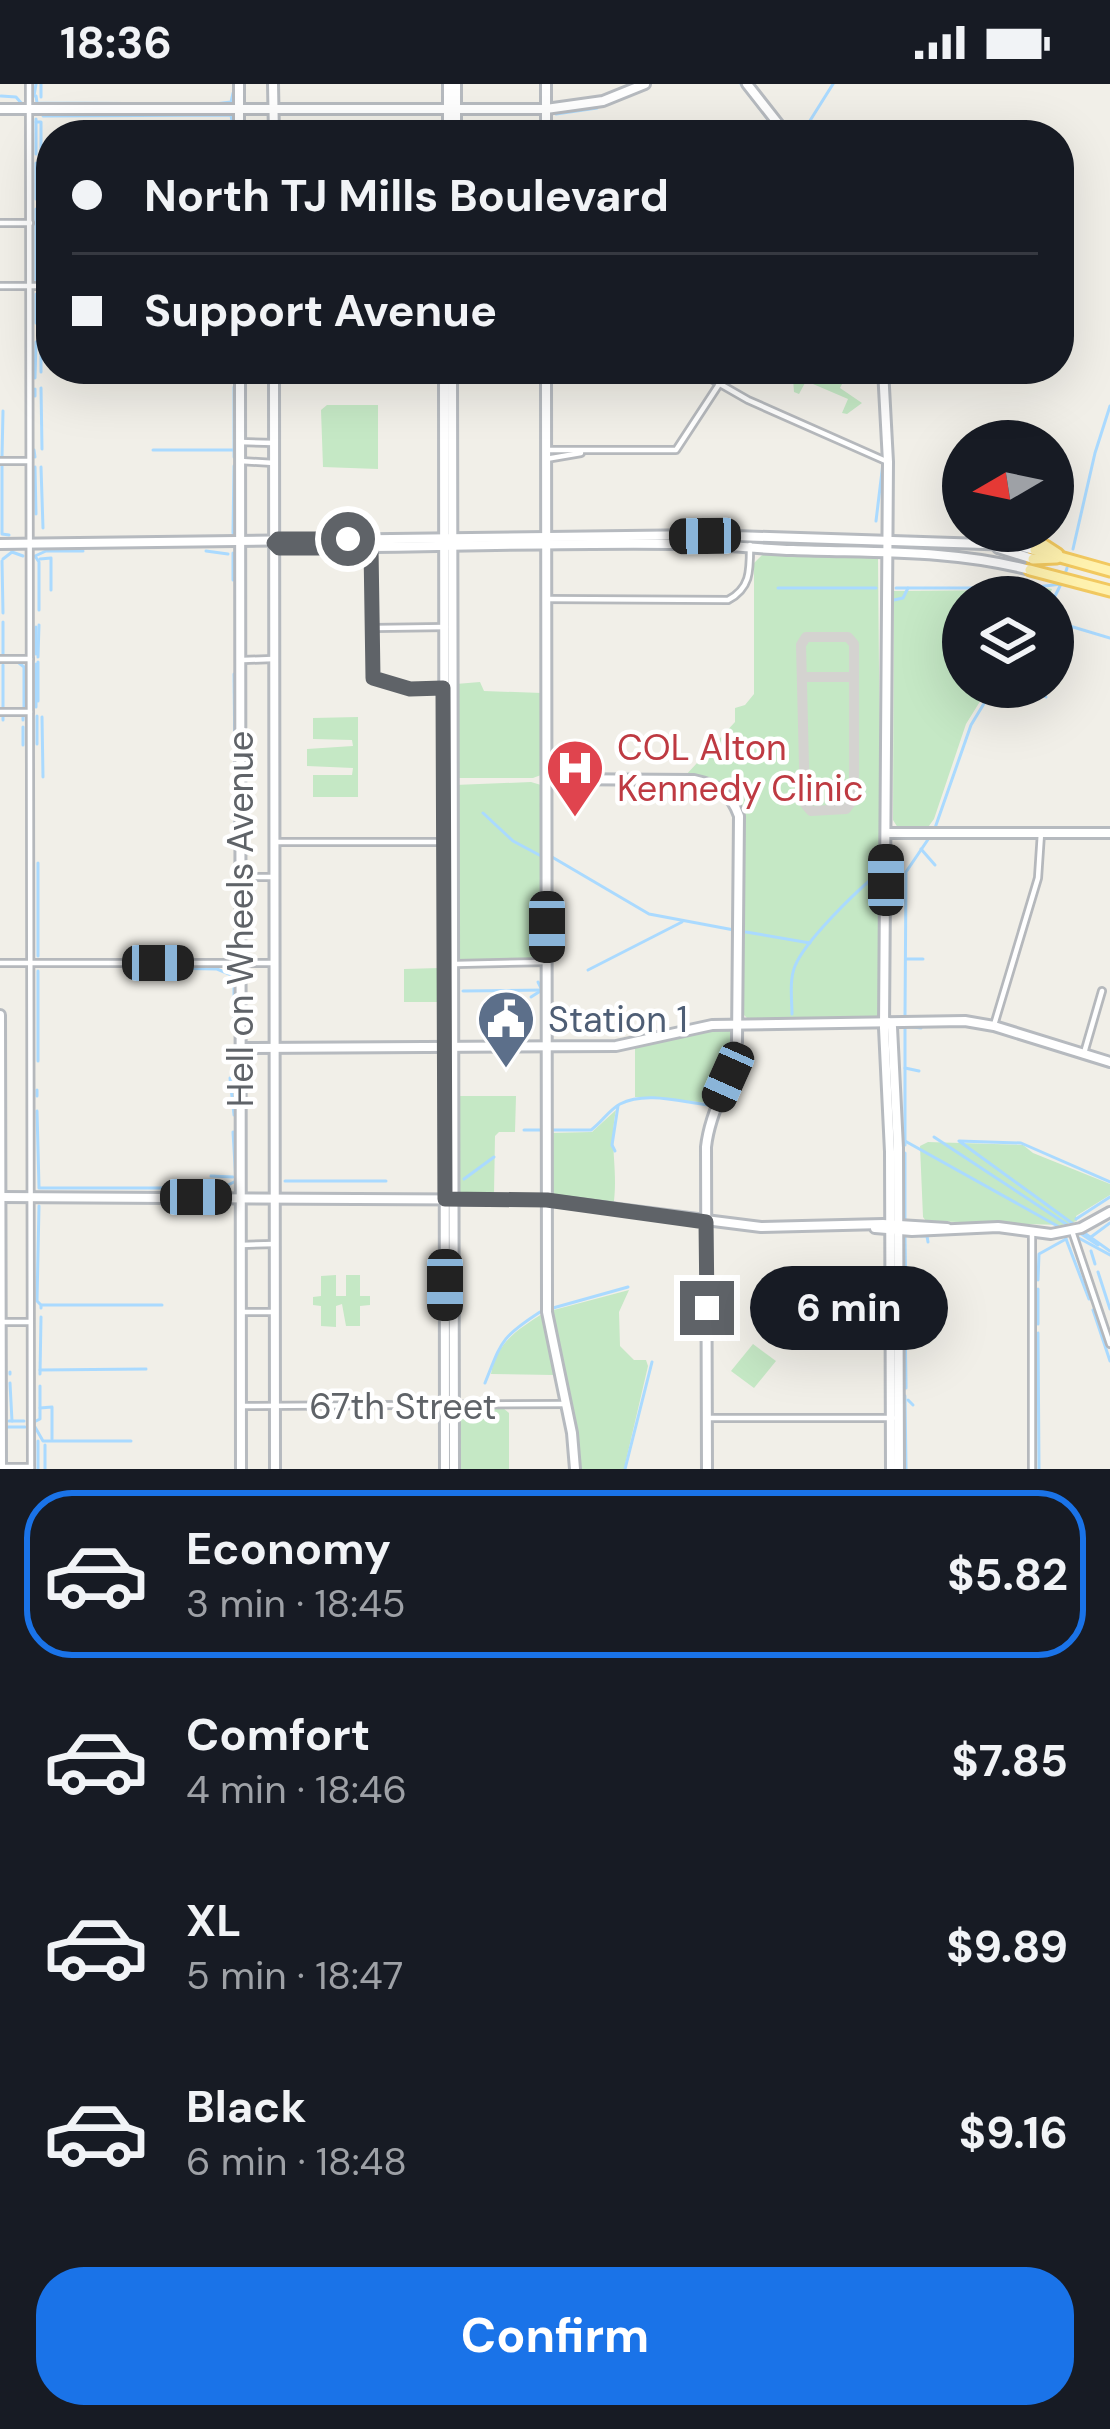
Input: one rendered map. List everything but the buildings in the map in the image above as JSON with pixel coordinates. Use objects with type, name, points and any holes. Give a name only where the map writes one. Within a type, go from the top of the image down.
[{"type":"main road","points":[[1035,552],[1110,571]]},
{"type":"main road","points":[[1035,552],[1081,584],[1110,595]]},
{"type":"street","points":[[0,1016],[1,1468],[31,1468],[29,84]]},
{"type":"street","points":[[239,84],[240,120]]},
{"type":"street","points":[[274,84],[274,120]]},
{"type":"street","points":[[452,84],[452,120]]},
{"type":"street","points":[[546,84],[546,120]]},
{"type":"street","points":[[0,109],[546,109],[603,101],[645,84]]},
{"type":"street","points":[[748,84],[776,120]]},
{"type":"street","points":[[0,223],[30,223]]},
{"type":"street","points":[[0,286],[36,287]]},
{"type":"street","name":"Hell on Wheels Avenue","points":[[240,384],[241,1469]]},
{"type":"street","points":[[274,384],[275,1469]]},
{"type":"street","points":[[448,384],[449,1469]]},
{"type":"street","points":[[546,384],[547,1312],[575,1469]]},
{"type":"street","points":[[716,384],[889,462]]},
{"type":"street","points":[[885,384],[889,462],[884,1066],[895,1227],[895,1469]]},
{"type":"street","points":[[546,450],[676,450],[719,386]]},
{"type":"street","points":[[240,442],[274,443]]},
{"type":"street","points":[[546,450],[584,452]]},
{"type":"street","points":[[0,461],[29,461]]},
{"type":"street","points":[[240,461],[274,463]]},
{"type":"street","points":[[371,543],[373,678],[410,689],[448,688]]},
{"type":"street","points":[[0,544],[942,545]]},
{"type":"street","points":[[546,599],[733,598],[748,579],[750,544]]},
{"type":"street","points":[[886,546],[976,558],[1035,552]]},
{"type":"street","points":[[886,576],[894,558],[907,552]]},
{"type":"street","points":[[372,628],[448,627]]},
{"type":"street","points":[[0,659],[30,659]]},
{"type":"street","points":[[240,660],[274,659]]},
{"type":"street","points":[[0,712],[30,712]]},
{"type":"street","points":[[547,779],[694,780],[720,788],[733,802],[740,827],[738,1024],[733,1066],[709,1120],[707,1469]]},
{"type":"street","points":[[886,833],[1110,833]]},
{"type":"street","points":[[994,1026],[1038,878],[1041,833]]},
{"type":"street","points":[[274,842],[448,842]]},
{"type":"street","points":[[240,877],[274,877]]},
{"type":"street","points":[[449,964],[547,962]]},
{"type":"street","points":[[0,963],[274,963]]},
{"type":"street","points":[[1084,1053],[1102,991]]},
{"type":"street","points":[[240,1048],[616,1046],[691,1028],[738,1024],[965,1021],[1110,1062]]},
{"type":"street","points":[[1,1198],[547,1200],[760,1227],[998,1227],[1032,1233],[1072,1231],[1110,1212]]},
{"type":"street","points":[[1072,1231],[1109,1341]]},
{"type":"street","points":[[1032,1233],[1032,1469]]},
{"type":"street","points":[[241,1245],[274,1244]]},
{"type":"street","points":[[241,1312],[275,1312]]},
{"type":"street","points":[[1,1322],[30,1322]]},
{"type":"street","name":"67th Street","points":[[241,1406],[566,1404]]},
{"type":"street","points":[[707,1418],[895,1418]]},
{"type":"green space","points":[[813,384],[842,384],[840,388],[862,403],[842,413],[848,399]]},
{"type":"green space","points":[[327,405],[378,405],[378,469],[323,467],[321,410]]},
{"type":"green space","points":[[763,554],[874,555],[878,559],[882,1003],[881,1016],[876,1018],[749,1020],[741,1012],[743,821],[723,787],[685,776],[735,722],[735,708],[754,694],[754,563]]},
{"type":"green space","points":[[894,591],[942,591],[942,708],[976,708],[926,830],[898,828],[893,820]]},
{"type":"green space","points":[[480,682],[484,691],[542,693],[541,775],[456,778],[456,684]]},
{"type":"green space","points":[[358,717],[358,797],[313,797],[313,775],[352,775],[353,768],[307,766],[307,749],[353,746],[352,740],[313,739],[313,718]]},
{"type":"green space","points":[[455,785],[541,785],[543,793],[542,956],[535,961],[457,961]]},
{"type":"green space","points":[[439,968],[440,1002],[404,1002],[404,969]]},
{"type":"green space","points":[[728,1028],[734,1037],[728,1070],[712,1103],[635,1097],[635,1048],[682,1034]]},
{"type":"green space","points":[[458,1096],[516,1096],[515,1132],[495,1136],[494,1194],[460,1194],[457,1188]]},
{"type":"green space","points":[[616,1110],[614,1201],[551,1193],[550,1133],[592,1132]]},
{"type":"green space","points":[[928,1142],[1023,1145],[1110,1184],[1110,1195],[1076,1216],[1077,1221],[1062,1225],[926,1221],[920,1146]]},
{"type":"green space","points":[[336,1275],[336,1296],[346,1296],[346,1275],[360,1275],[360,1296],[370,1296],[370,1305],[360,1306],[360,1326],[346,1326],[342,1304],[336,1306],[336,1327],[321,1326],[321,1306],[313,1305],[313,1297],[321,1296],[321,1276]]},
{"type":"green space","points":[[629,1290],[619,1312],[620,1346],[634,1360],[646,1360],[648,1366],[624,1469],[579,1469],[573,1405],[550,1311]]},
{"type":"green space","points":[[542,1314],[554,1375],[491,1374],[503,1346]]},
{"type":"green space","points":[[753,1344],[776,1361],[754,1388],[731,1371]]},
{"type":"green space","points":[[503,1408],[509,1413],[509,1469],[456,1469],[458,1410]]},
{"type":"waterway","points":[[34,96],[36,84]]},
{"type":"waterway","points":[[41,84],[41,97]]},
{"type":"waterway","points":[[741,84],[769,120]]},
{"type":"waterway","points":[[810,120],[833,84]]},
{"type":"waterway","points":[[36,96],[37,103],[215,104],[231,102],[233,93]]},
{"type":"waterway","points":[[1,96],[16,97],[22,104]]},
{"type":"waterway","points":[[556,114],[597,108]]},
{"type":"waterway","points":[[502,114],[528,114]]},
{"type":"waterway","points":[[43,116],[231,115],[232,120]]},
{"type":"waterway","points":[[36,119],[36,154]]},
{"type":"waterway","points":[[36,163],[36,199]]},
{"type":"waterway","points":[[36,209],[36,280]]},
{"type":"waterway","points":[[36,294],[36,323]]},
{"type":"waterway","points":[[35,378],[36,342]]},
{"type":"waterway","points":[[234,387],[234,457]]},
{"type":"waterway","points":[[41,388],[42,449]]},
{"type":"waterway","points":[[35,389],[35,396]]},
{"type":"waterway","points":[[1074,545],[1110,406]]},
{"type":"waterway","points":[[2,457],[3,411]]},
{"type":"waterway","points":[[883,434],[883,453]]},
{"type":"waterway","points":[[34,450],[35,457]]},
{"type":"waterway","points":[[153,450],[234,450]]},
{"type":"waterway","points":[[876,521],[883,463]]},
{"type":"waterway","points":[[2,466],[2,534],[9,535]]},
{"type":"waterway","points":[[233,533],[234,466]]},
{"type":"waterway","points":[[35,467],[36,514]]},
{"type":"waterway","points":[[41,467],[43,528]]},
{"type":"waterway","points":[[39,610],[35,556],[46,551],[83,551]]},
{"type":"waterway","points":[[206,551],[228,554]]},
{"type":"waterway","points":[[3,559],[12,552],[23,556]]},
{"type":"waterway","points":[[233,553],[233,580]]},
{"type":"waterway","points":[[40,559],[51,558],[51,590]]},
{"type":"waterway","points":[[2,561],[3,613]]},
{"type":"waterway","points":[[1065,574],[1067,568]]},
{"type":"waterway","points":[[778,588],[876,588]]},
{"type":"waterway","points":[[896,588],[942,588]]},
{"type":"waterway","points":[[894,600],[903,598],[908,588]]},
{"type":"waterway","points":[[3,622],[3,655]]},
{"type":"waterway","points":[[38,657],[39,625]]},
{"type":"waterway","points":[[36,627],[36,654]]},
{"type":"waterway","points":[[1074,627],[1110,638]]},
{"type":"waterway","points":[[38,662],[38,701]]},
{"type":"waterway","points":[[19,663],[24,667],[24,709]]},
{"type":"waterway","points":[[36,664],[36,707]]},
{"type":"waterway","points":[[3,665],[3,707]]},
{"type":"waterway","points":[[234,674],[235,762]]},
{"type":"waterway","points":[[935,828],[981,708]]},
{"type":"waterway","points":[[37,716],[37,744]]},
{"type":"waterway","points":[[42,717],[43,777]]},
{"type":"waterway","points":[[23,727],[23,745]]},
{"type":"waterway","points":[[235,770],[235,809]]},
{"type":"waterway","points":[[483,813],[513,841],[543,857]]},
{"type":"waterway","points":[[235,822],[236,848]]},
{"type":"waterway","points":[[905,1015],[906,872],[929,838]]},
{"type":"waterway","points":[[921,849],[935,865]]},
{"type":"waterway","points":[[552,857],[649,914],[734,930]]},
{"type":"waterway","points":[[38,863],[38,956]]},
{"type":"waterway","points":[[792,1014],[792,978],[809,943],[879,873]]},
{"type":"waterway","points":[[588,970],[682,922]]},
{"type":"waterway","points":[[746,932],[810,943]]},
{"type":"waterway","points":[[907,959],[923,959]]},
{"type":"waterway","points":[[161,968],[217,969],[234,976]]},
{"type":"waterway","points":[[38,971],[38,1061]]},
{"type":"waterway","points":[[234,978],[234,1018]]},
{"type":"waterway","points":[[531,997],[542,990],[538,982]]},
{"type":"waterway","points":[[463,991],[544,990]]},
{"type":"waterway","points":[[905,1026],[905,1145]]},
{"type":"waterway","points":[[905,1026],[921,1028]]},
{"type":"waterway","points":[[905,1068],[919,1071]]},
{"type":"waterway","points":[[230,1078],[234,1115]]},
{"type":"waterway","points":[[37,1090],[37,1096]]},
{"type":"waterway","points":[[552,1130],[591,1130],[616,1107],[641,1098],[708,1105]]},
{"type":"waterway","points":[[615,1151],[618,1106]]},
{"type":"waterway","points":[[37,1111],[39,1187]]},
{"type":"waterway","points":[[524,1130],[543,1130]]},
{"type":"waterway","points":[[233,1132],[236,1182]]},
{"type":"waterway","points":[[934,1137],[1098,1245]]},
{"type":"waterway","points":[[905,1141],[1061,1228]]},
{"type":"waterway","points":[[1076,1226],[959,1141],[1021,1143],[1110,1182]]},
{"type":"waterway","points":[[905,1153],[905,1219]]},
{"type":"waterway","points":[[464,1179],[494,1157]]},
{"type":"waterway","points":[[211,1176],[233,1177]]},
{"type":"waterway","points":[[285,1181],[386,1181]]},
{"type":"waterway","points":[[39,1188],[222,1188],[234,1182]]},
{"type":"waterway","points":[[1076,1219],[1110,1197]]},
{"type":"waterway","points":[[39,1206],[40,1304]]},
{"type":"waterway","points":[[1091,1237],[1110,1223]]},
{"type":"waterway","points":[[1083,1232],[1110,1251]]},
{"type":"waterway","points":[[905,1235],[906,1303]]},
{"type":"waterway","points":[[921,1236],[927,1236],[928,1242]]},
{"type":"waterway","points":[[1075,1236],[1110,1255]]},
{"type":"waterway","points":[[1066,1239],[1089,1299]]},
{"type":"waterway","points":[[1038,1280],[1039,1254],[1066,1239]]},
{"type":"waterway","points":[[1091,1251],[1095,1264]]},
{"type":"waterway","points":[[1098,1272],[1110,1309]]},
{"type":"waterway","points":[[553,1308],[628,1287]]},
{"type":"waterway","points":[[1038,1289],[1038,1324]]},
{"type":"waterway","points":[[41,1308],[162,1305]]},
{"type":"waterway","points":[[1093,1310],[1110,1361]]},
{"type":"waterway","points":[[905,1311],[906,1388]]},
{"type":"waterway","points":[[485,1383],[504,1342],[540,1312]]},
{"type":"waterway","points":[[40,1374],[41,1317]]},
{"type":"waterway","points":[[1038,1333],[1039,1469]]},
{"type":"waterway","points":[[625,1469],[652,1362]]},
{"type":"waterway","points":[[40,1370],[146,1369]]},
{"type":"waterway","points":[[10,1383],[12,1421]]},
{"type":"waterway","points":[[36,1421],[40,1419],[40,1386]]},
{"type":"waterway","points":[[905,1396],[906,1469]]},
{"type":"waterway","points":[[908,1400],[913,1405]]},
{"type":"waterway","points":[[40,1408],[52,1407],[52,1439]]},
{"type":"waterway","points":[[9,1421],[24,1421]]},
{"type":"waterway","points":[[8,1427],[25,1427]]},
{"type":"waterway","points":[[35,1427],[43,1441],[131,1441]]},
{"type":"waterway","points":[[38,1441],[38,1469]]},
{"type":"waterway","points":[[45,1445],[45,1469]]},
{"type":"taxiway","points":[[806,637],[848,637],[854,644],[854,798],[846,809],[811,811],[805,804],[801,645],[806,637]]},
{"type":"taxiway","points":[[802,677],[854,677]]},
{"type":"place","name":"COL Alton Kennedy Clinic","points":[[575,819]]},
{"type":"place","name":"Station 1","points":[[506,1070]]},
{"type":"route","points":[[348,539],[278,539],[274,543],[279,548],[371,548],[373,678],[410,689],[443,688],[445,1199],[547,1200],[706,1222],[707,1308]]}]
